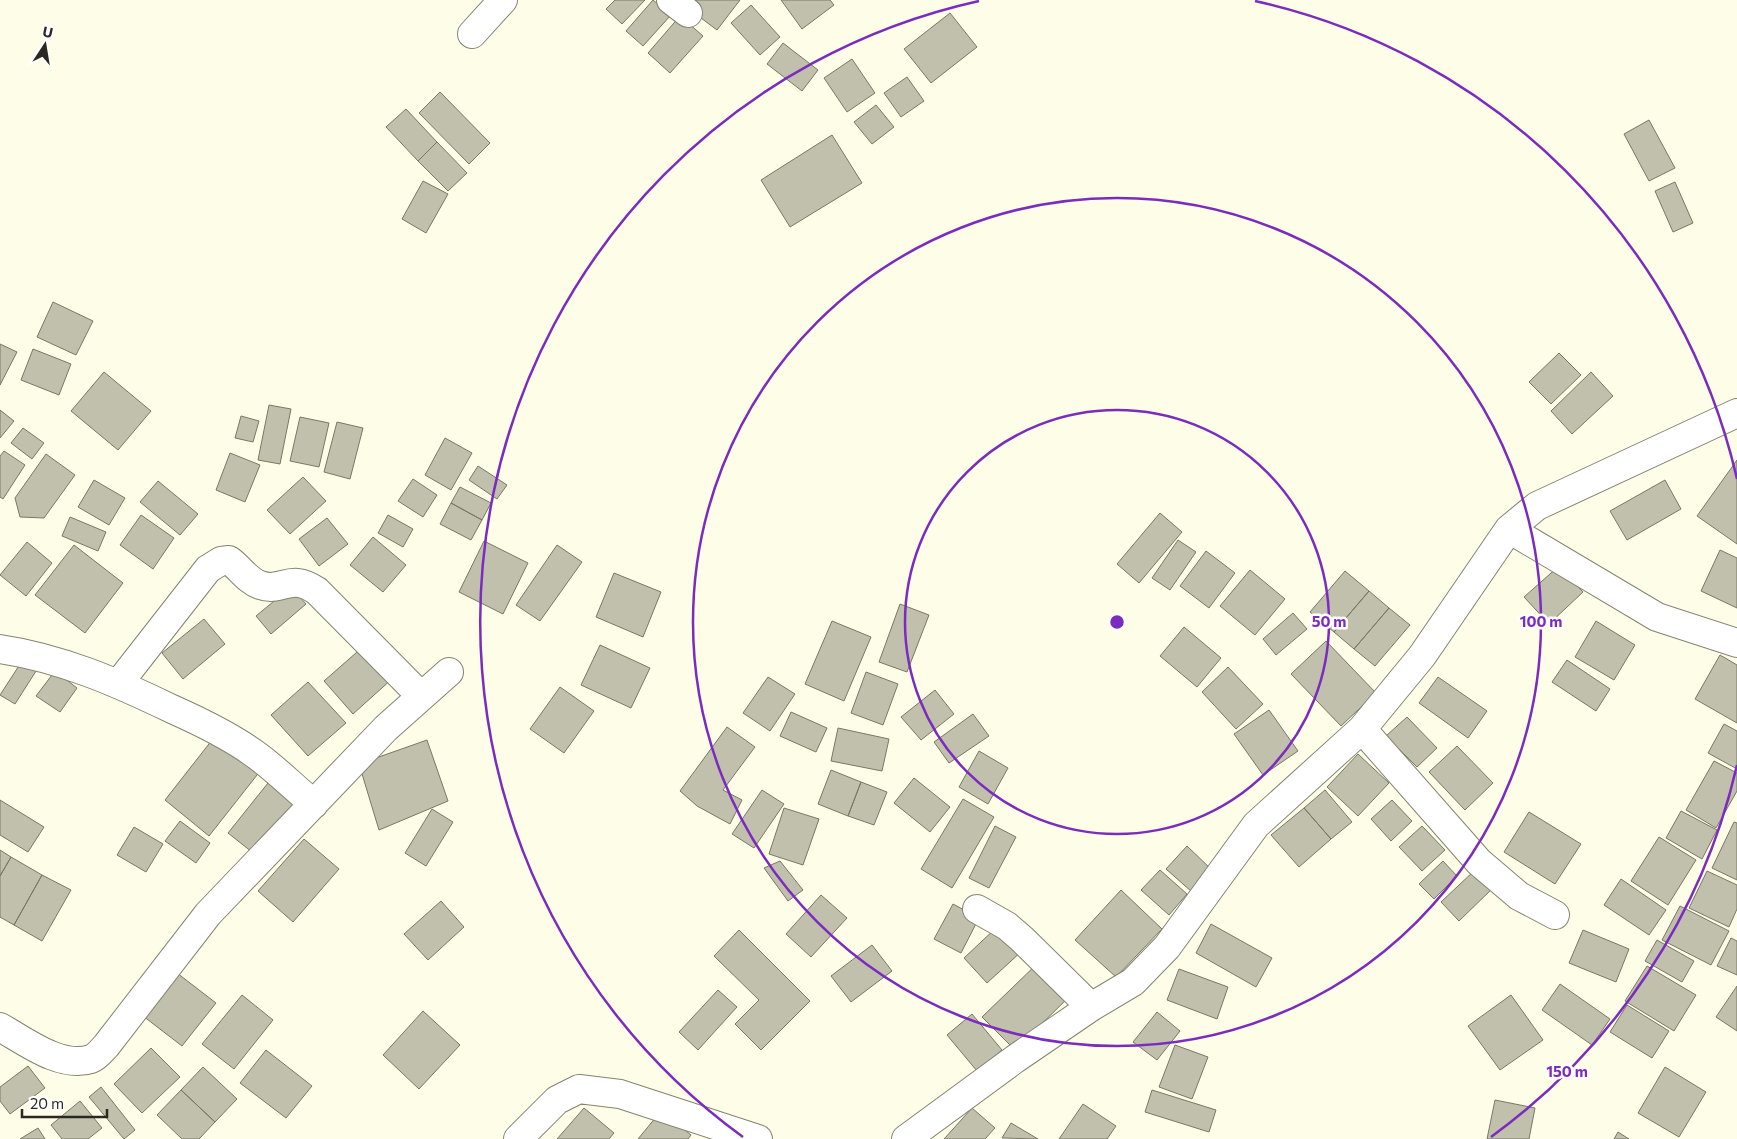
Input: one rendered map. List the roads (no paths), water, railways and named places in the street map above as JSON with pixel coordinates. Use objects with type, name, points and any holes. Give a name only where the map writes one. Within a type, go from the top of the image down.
[{"type":"street","points":[[472,34],[503,0]]},
{"type":"street","points":[[911,1138],[1015,1059],[1091,1007],[1133,982],[1167,947],[1256,825],[1362,729],[1422,656],[1508,529],[1537,506],[1737,413]]},
{"type":"street","points":[[1508,529],[1657,617],[1737,643]]},
{"type":"street","points":[[119,683],[208,569],[229,560],[252,582],[262,586],[273,587],[292,582],[305,583],[316,591],[420,696]]},
{"type":"street","points":[[0,649],[32,654],[119,683],[193,718],[252,752],[314,804]]},
{"type":"street","points":[[0,1026],[43,1050],[70,1062],[93,1058],[106,1046],[208,914],[420,696],[449,672]]},
{"type":"street","points":[[1362,729],[1479,862],[1519,896],[1555,915]]},
{"type":"street","points":[[977,909],[1007,926],[1091,1007]]},
{"type":"street","points":[[518,1139],[557,1100],[578,1088],[620,1094],[758,1139]]}]
